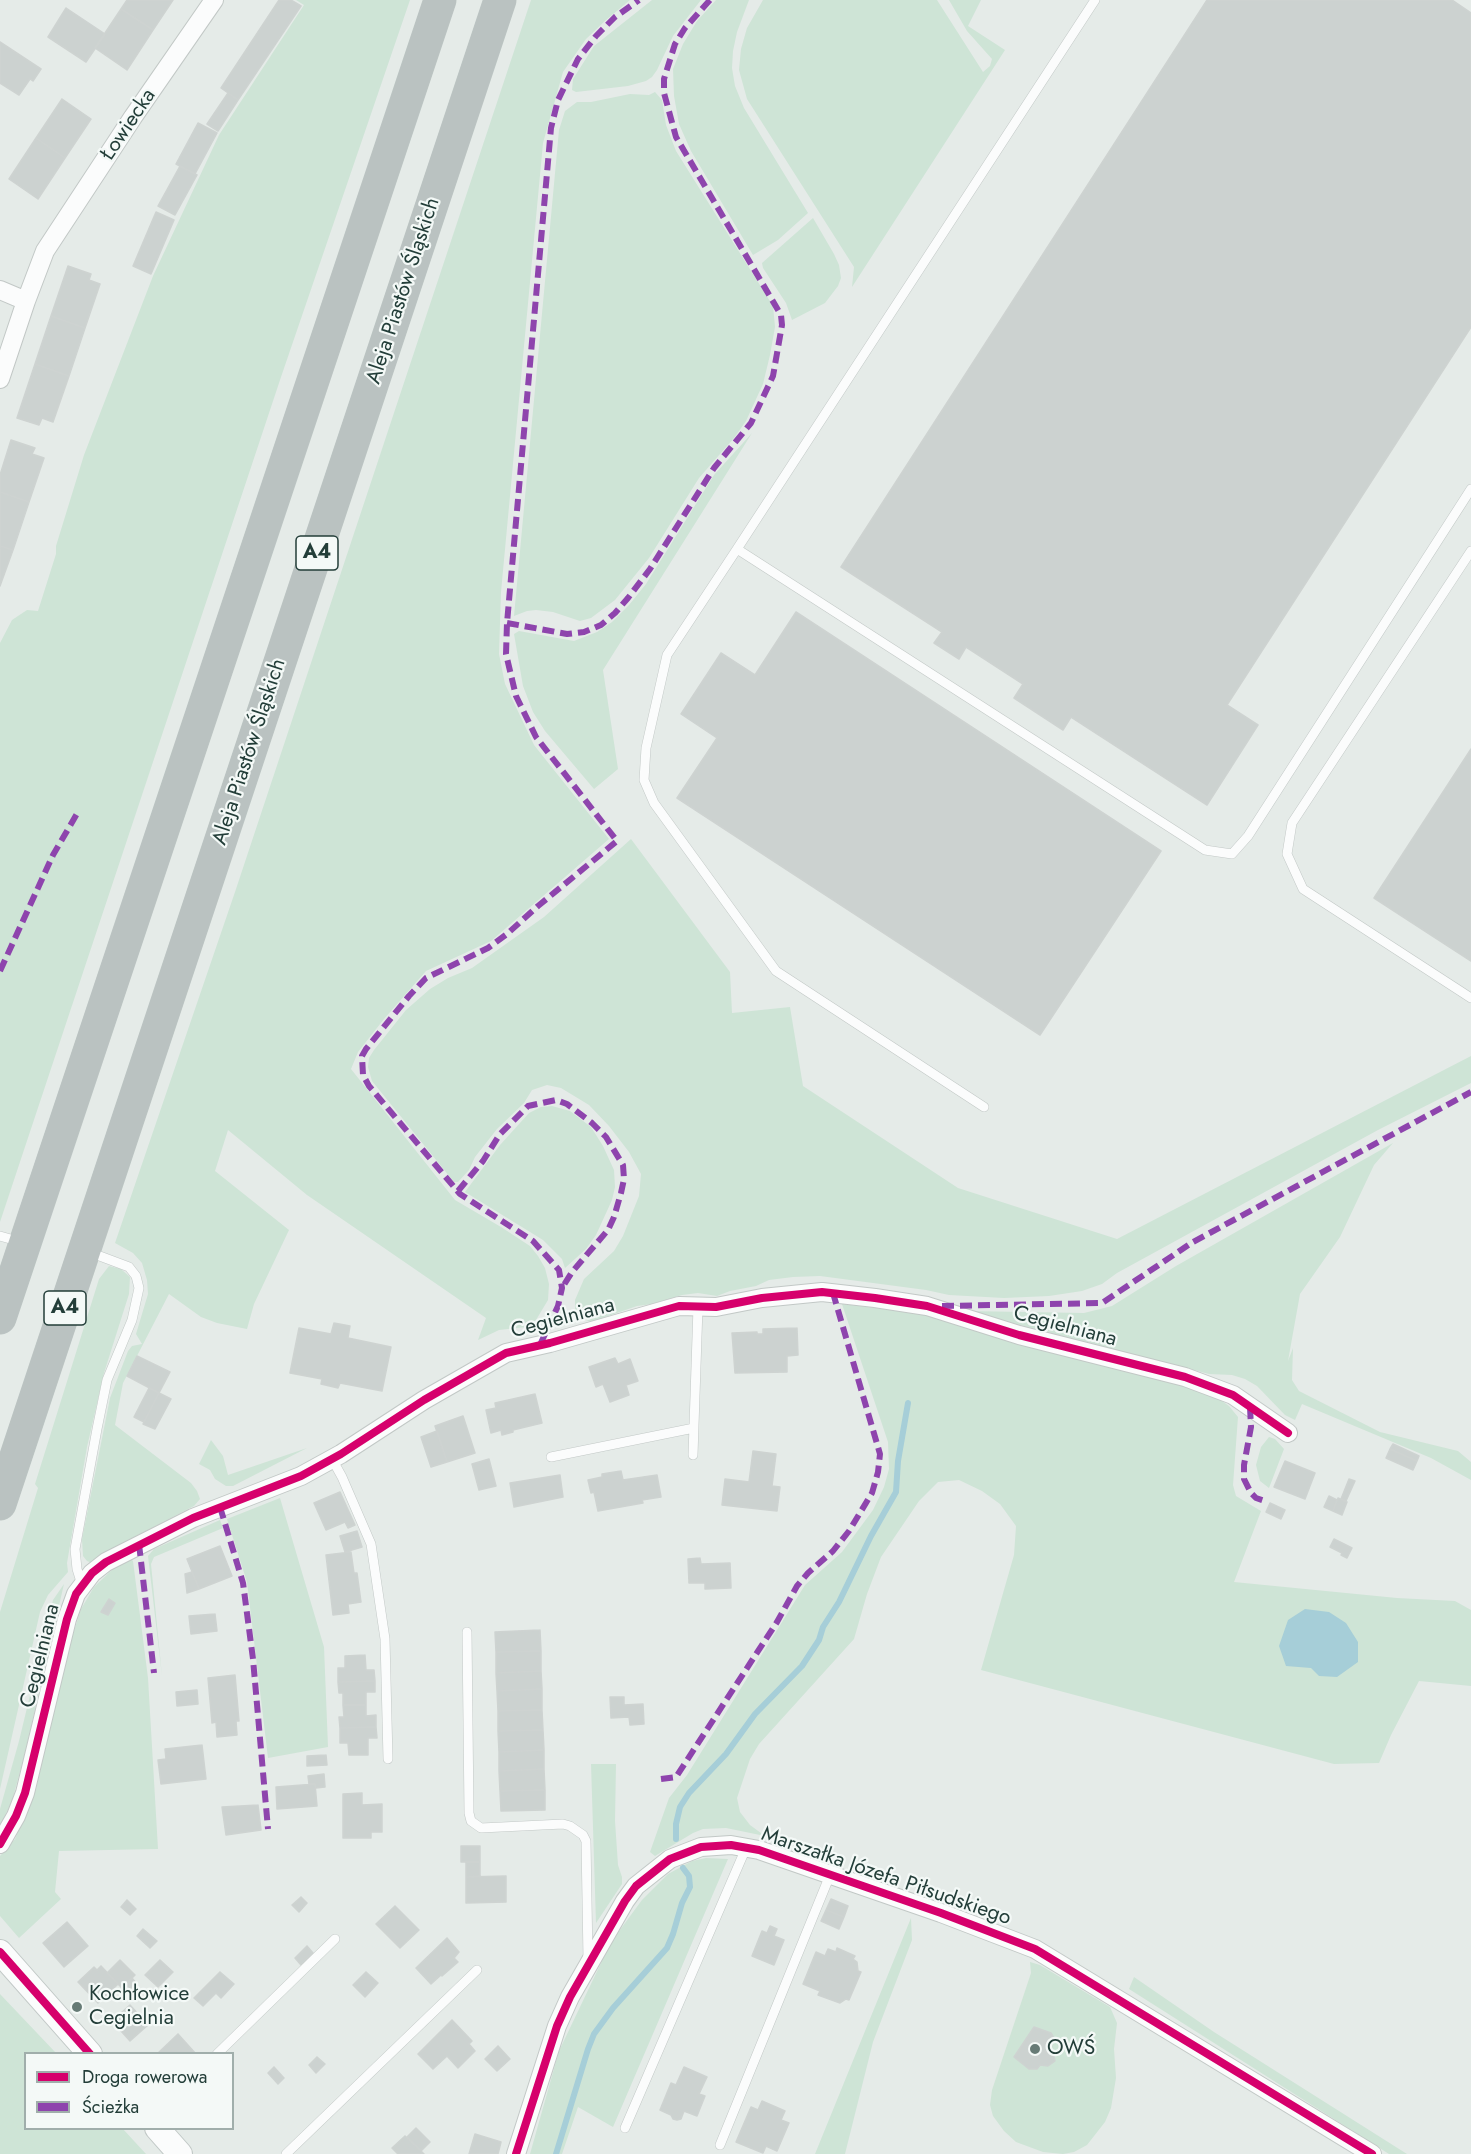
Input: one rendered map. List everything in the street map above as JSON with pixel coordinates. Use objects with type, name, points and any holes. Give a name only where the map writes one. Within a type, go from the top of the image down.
[{"type":"highway","points":[[0,1318],[13,1240],[440,0]]},
{"type":"highway","name":"Aleja Piastów Śląskich","points":[[0,1504],[500,0]]},
{"type":"street","name":"Łowiecka","points":[[26,301],[45,251],[133,117],[214,0]]},
{"type":"street","points":[[0,290],[26,301],[0,379]]},
{"type":"street","name":"Cegielniana","points":[[0,1844],[16,1816],[25,1793],[67,1619],[76,1594],[82,1585],[106,1562],[139,1544],[193,1518],[301,1476],[332,1459],[424,1400],[506,1353],[550,1343],[679,1306],[716,1307],[762,1298],[822,1292],[927,1306],[1019,1335],[1185,1377],[1233,1395],[1288,1433]]},
{"type":"street","name":"Marszałka Józefa Piłsudskiego","points":[[516,2154],[557,2026],[588,1964],[625,1901],[636,1886],[670,1859],[700,1847],[731,1845],[830,1875],[941,1913],[1035,1949],[1372,2154]]},
{"type":"street","points":[[0,1952],[88,2052]]},
{"type":"street","points":[[159,2130],[180,2154]]},
{"type":"lane","points":[[984,1107],[776,971],[654,803],[644,780],[646,747],[667,655],[1095,0]]},
{"type":"lane","points":[[737,549],[1206,850],[1232,854],[1248,836],[1471,489]]},
{"type":"lane","points":[[1471,551],[1292,823],[1287,854],[1303,889],[1471,998]]},
{"type":"lane","points":[[82,1585],[77,1569],[75,1549],[97,1429],[107,1380],[132,1320],[139,1288],[136,1276],[129,1267],[84,1250]]},
{"type":"lane","points":[[693,1455],[698,1307]]},
{"type":"lane","points":[[551,1457],[694,1428]]},
{"type":"lane","points":[[332,1459],[371,1544],[385,1639],[388,1759]]},
{"type":"lane","points":[[467,1632],[469,1813],[471,1821],[481,1828],[562,1824],[570,1826],[583,1835],[586,1841],[588,1964]]},
{"type":"lane","points":[[625,2128],[746,1848]]},
{"type":"lane","points":[[720,2145],[830,1875]]},
{"type":"lane","points":[[219,2052],[335,1939]]},
{"type":"lane","points":[[286,2154],[477,1971]]},
{"type":"green space","points":[[296,0],[410,0],[281,377],[0,1222],[0,643],[12,620],[27,610],[38,611],[84,455],[153,276],[219,135],[304,5]]},
{"type":"green space","points":[[531,0],[630,0],[586,39],[563,72],[543,143],[501,592],[499,654],[505,684],[534,745],[609,839],[491,941],[426,971],[358,1052],[351,1069],[455,1200],[530,1246],[545,1268],[549,1284],[548,1300],[536,1320],[526,1327],[499,1330],[478,1340],[486,1318],[307,1195],[228,1130],[215,1171],[289,1230],[254,1304],[247,1329],[201,1317],[169,1294],[123,1383],[115,1425],[191,1483],[200,1499],[194,1506],[113,1548],[92,1563],[83,1556],[82,1539],[110,1398],[128,1351],[132,1346],[142,1344],[136,1334],[148,1294],[142,1263],[133,1253],[115,1243],[235,892]]},
{"type":"green space","points":[[652,0],[701,0],[673,36],[652,77],[628,86],[576,92],[572,90],[573,79],[594,46]]},
{"type":"green space","points":[[716,0],[749,0],[737,32],[733,51],[732,68],[735,86],[744,108],[808,213],[778,240],[753,255],[691,151],[679,124],[674,96],[673,69],[683,44],[697,21]]},
{"type":"green space","points":[[763,0],[937,0],[983,72],[990,66],[992,59],[967,31],[949,0],[981,0],[968,26],[1005,50],[852,287],[854,267],[747,99],[739,70],[741,49],[747,28]]},
{"type":"green space","points":[[655,92],[662,100],[666,125],[676,151],[773,306],[775,327],[763,384],[746,421],[699,478],[649,558],[615,600],[591,618],[580,621],[553,612],[536,610],[514,616],[559,130],[565,111],[577,102],[591,102],[630,94],[649,95]]},
{"type":"green space","points":[[813,218],[834,254],[841,278],[825,303],[792,320],[786,303],[762,263]]},
{"type":"green space","points":[[752,433],[603,670],[618,769],[594,789],[545,731],[533,712],[523,686],[514,634],[519,631],[574,641],[597,632],[612,622],[646,584],[714,475]]},
{"type":"green space","points":[[631,839],[730,972],[732,1013],[790,1007],[803,1086],[958,1188],[1117,1239],[1471,1056],[1471,1083],[1378,1130],[1117,1273],[1102,1284],[1082,1291],[1049,1296],[1004,1298],[949,1295],[820,1276],[793,1277],[769,1280],[756,1286],[717,1296],[698,1293],[682,1295],[637,1306],[591,1322],[581,1318],[575,1311],[575,1300],[584,1279],[614,1251],[623,1236],[639,1196],[641,1174],[629,1152],[609,1126],[589,1105],[561,1088],[547,1085],[532,1090],[524,1103],[497,1129],[475,1157],[469,1170],[458,1182],[454,1182],[372,1081],[368,1067],[369,1058],[374,1050],[406,1010],[430,989],[472,968],[544,917]]},
{"type":"green space","points":[[552,1106],[570,1111],[591,1127],[614,1170],[615,1187],[612,1200],[596,1235],[586,1249],[565,1268],[562,1259],[543,1240],[465,1192],[500,1145],[529,1113],[541,1107]]},
{"type":"green space","points":[[1393,1143],[1374,1165],[1340,1237],[1300,1294],[1288,1361],[1293,1348],[1292,1380],[1299,1391],[1380,1432],[1458,1451],[1471,1462],[1471,1480],[1431,1458],[1302,1404],[1295,1420],[1285,1415],[1257,1386],[1245,1379],[1232,1375],[1209,1374],[966,1311],[1084,1313],[1112,1306],[1176,1266]]},
{"type":"green space","points":[[109,1266],[121,1269],[130,1277],[129,1294],[104,1373],[87,1447],[67,1563],[68,1572],[48,1595],[40,1612],[0,1789],[0,1612],[38,1488],[35,1484],[99,1279]]},
{"type":"green space","points":[[842,1304],[933,1317],[1208,1391],[1229,1406],[1238,1417],[1233,1485],[1236,1496],[1261,1511],[1234,1582],[1397,1598],[1455,1601],[1471,1610],[1471,1686],[1419,1681],[1379,1763],[1334,1764],[981,1670],[1014,1555],[1016,1526],[1000,1504],[982,1491],[959,1480],[938,1482],[919,1501],[881,1557],[854,1639],[759,1744],[750,1759],[737,1798],[740,1812],[750,1825],[765,1836],[726,1828],[703,1829],[655,1856],[650,1852],[669,1798],[687,1775],[805,1585],[842,1552],[873,1510],[884,1487],[889,1469],[888,1442]]},
{"type":"green space","points":[[1269,1437],[1275,1439],[1284,1449],[1269,1488],[1260,1481],[1256,1465],[1261,1447]]},
{"type":"green space","points":[[211,1440],[223,1456],[228,1475],[307,1448],[233,1486],[226,1486],[215,1479],[210,1470],[199,1464]]},
{"type":"green space","points":[[280,1498],[324,1647],[328,1747],[268,1758],[247,1582],[227,1519]]},
{"type":"green space","points":[[220,1520],[223,1528],[154,1557],[151,1564],[162,1676],[148,1556],[154,1549]]},
{"type":"green space","points":[[129,1557],[133,1561],[148,1678],[158,1849],[59,1851],[55,1892],[61,1899],[19,1938],[0,1916],[0,1856],[15,1839],[36,1789],[64,1662],[81,1609],[94,1587]]},
{"type":"green space","points":[[64,1584],[24,1757],[12,1801],[0,1826],[0,1809],[53,1600]]},
{"type":"green space","points":[[591,1764],[616,1764],[615,1821],[618,1865],[622,1877],[622,1884],[596,1923]]},
{"type":"green space","points":[[706,1858],[728,1859],[613,2127],[578,2107],[562,2154],[530,2154],[559,2051],[611,1942],[642,1900],[668,1874],[692,1861]]},
{"type":"green space","points":[[911,1918],[912,1940],[873,2042],[845,2154],[815,2154]]},
{"type":"green space","points":[[1030,1962],[1040,1965],[1110,2007],[1117,2023],[1114,2049],[1116,2078],[1111,2108],[1105,2122],[1087,2145],[1074,2152],[1063,2154],[1043,2152],[1016,2142],[993,2116],[990,2105],[992,2090],[1031,1973]]},
{"type":"green space","points":[[1134,1977],[1214,2032],[1407,2154],[1389,2154],[1129,1989]]},
{"type":"green space","points":[[0,1994],[55,2052],[24,2052],[24,2130],[124,2130],[146,2154],[0,2154]]},
{"type":"water","points":[[1305,1609],[1329,1612],[1346,1623],[1358,1642],[1358,1662],[1337,1677],[1319,1676],[1311,1668],[1286,1666],[1279,1646],[1288,1620]]},
{"type":"building","points":[[127,0],[173,0],[153,30],[121,9]]},
{"type":"building","points":[[279,0],[291,0],[301,6],[238,100],[221,88]]},
{"type":"building","points":[[1207,0],[1452,0],[1471,13],[1471,327],[1227,705],[1258,725],[1207,805],[1071,717],[1063,730],[1014,698],[1023,684],[966,647],[959,659],[934,643],[942,632],[841,567]]},
{"type":"building","points":[[66,8],[105,34],[86,62],[48,37]]},
{"type":"building","points":[[121,9],[153,30],[127,70],[95,48]]},
{"type":"building","points":[[0,42],[41,69],[33,81],[30,79],[19,95],[0,83]]},
{"type":"building","points":[[228,93],[238,100],[218,131],[207,124]]},
{"type":"building","points":[[62,99],[91,119],[65,158],[36,138]]},
{"type":"building","points":[[198,123],[217,133],[195,174],[176,164]]},
{"type":"building","points":[[36,138],[65,158],[38,199],[9,179]]},
{"type":"building","points":[[180,166],[197,175],[175,215],[158,206]]},
{"type":"building","points":[[156,212],[174,220],[151,274],[133,266]]},
{"type":"building","points":[[68,266],[91,274],[89,280],[100,284],[85,328],[51,316]]},
{"type":"building","points":[[51,316],[85,328],[69,376],[35,364]]},
{"type":"building","points":[[35,364],[69,376],[53,422],[42,418],[39,425],[17,418]]},
{"type":"building","points":[[11,440],[35,448],[32,454],[44,458],[29,502],[0,492],[0,475]]},
{"type":"building","points":[[0,492],[29,502],[13,550],[0,546]]},
{"type":"building","points":[[0,546],[13,550],[0,586]]},
{"type":"building","points":[[796,612],[1161,851],[1040,1035],[677,798],[717,738],[681,714],[721,653],[755,675]]},
{"type":"building","points":[[1471,749],[1471,961],[1374,898]]},
{"type":"building","points":[[334,1323],[350,1326],[348,1338],[391,1347],[382,1391],[340,1383],[338,1388],[321,1384],[322,1379],[290,1373],[299,1328],[331,1334]]},
{"type":"building","points":[[797,1328],[798,1355],[787,1356],[787,1372],[735,1373],[732,1333],[757,1332],[757,1334],[763,1334],[763,1329]]},
{"type":"building","points":[[137,1356],[170,1372],[159,1393],[127,1376]]},
{"type":"building","points":[[615,1358],[618,1364],[630,1359],[638,1381],[626,1385],[629,1395],[610,1402],[603,1384],[596,1387],[589,1367]]},
{"type":"building","points":[[149,1388],[159,1393],[144,1422],[134,1417]]},
{"type":"building","points":[[159,1393],[171,1399],[155,1429],[143,1424]]},
{"type":"building","points":[[535,1394],[542,1423],[502,1435],[501,1430],[491,1433],[486,1410],[496,1408],[495,1403]]},
{"type":"building","points":[[463,1416],[475,1453],[447,1462],[435,1426]]},
{"type":"building","points":[[437,1431],[447,1462],[431,1467],[421,1437]]},
{"type":"building","points":[[1393,1444],[1419,1456],[1417,1461],[1390,1449]]},
{"type":"building","points":[[1390,1449],[1417,1461],[1413,1470],[1386,1458]]},
{"type":"building","points":[[753,1451],[776,1454],[772,1486],[780,1487],[777,1511],[722,1505],[725,1479],[749,1482]]},
{"type":"building","points":[[489,1459],[496,1486],[479,1490],[472,1464]]},
{"type":"building","points":[[1285,1461],[1315,1473],[1305,1499],[1274,1487]]},
{"type":"building","points":[[621,1471],[623,1480],[657,1475],[661,1497],[642,1500],[643,1503],[598,1511],[594,1492],[591,1493],[588,1480],[602,1477],[602,1474]]},
{"type":"building","points":[[560,1475],[563,1497],[514,1507],[510,1483]]},
{"type":"building","points":[[1349,1479],[1355,1481],[1346,1501],[1341,1499]]},
{"type":"building","points":[[340,1492],[355,1525],[348,1528],[345,1522],[326,1530],[314,1503]]},
{"type":"building","points":[[1329,1496],[1337,1500],[1333,1511],[1324,1507]]},
{"type":"building","points":[[1338,1498],[1347,1502],[1342,1515],[1333,1511]]},
{"type":"building","points":[[1270,1503],[1285,1510],[1281,1519],[1266,1512]]},
{"type":"building","points":[[357,1531],[362,1547],[345,1552],[340,1536]]},
{"type":"building","points":[[1334,1539],[1352,1548],[1347,1558],[1330,1547]]},
{"type":"building","points":[[220,1546],[232,1576],[199,1589],[187,1559]]},
{"type":"building","points":[[351,1552],[361,1602],[348,1604],[349,1613],[333,1615],[326,1555]]},
{"type":"building","points":[[700,1558],[701,1564],[730,1563],[731,1588],[705,1589],[705,1583],[689,1583],[688,1559]]},
{"type":"building","points":[[192,1572],[199,1589],[187,1593],[185,1574]]},
{"type":"building","points":[[109,1599],[115,1603],[108,1615],[101,1612]]},
{"type":"building","points":[[215,1614],[217,1631],[191,1634],[189,1616]]},
{"type":"building","points":[[540,1630],[541,1651],[496,1652],[495,1632]]},
{"type":"building","points":[[541,1651],[541,1671],[496,1673],[496,1652]]},
{"type":"building","points":[[365,1655],[366,1670],[374,1670],[375,1681],[338,1682],[338,1668],[345,1668],[345,1656]]},
{"type":"building","points":[[541,1671],[542,1689],[497,1691],[496,1673]]},
{"type":"building","points":[[235,1675],[239,1721],[236,1721],[237,1735],[217,1737],[216,1722],[212,1723],[208,1678]]},
{"type":"building","points":[[375,1681],[375,1692],[366,1692],[366,1705],[343,1705],[343,1693],[339,1693],[338,1682]]},
{"type":"building","points":[[542,1689],[542,1710],[498,1711],[497,1691]]},
{"type":"building","points":[[197,1690],[198,1704],[177,1706],[176,1692]]},
{"type":"building","points":[[610,1697],[624,1697],[624,1705],[643,1704],[644,1724],[630,1725],[629,1717],[611,1718]]},
{"type":"building","points":[[343,1705],[366,1705],[366,1716],[376,1715],[376,1727],[340,1728],[339,1717],[344,1717]]},
{"type":"building","points":[[542,1710],[543,1730],[498,1731],[498,1711]]},
{"type":"building","points":[[376,1727],[377,1738],[368,1738],[368,1755],[349,1755],[348,1743],[340,1743],[340,1728]]},
{"type":"building","points":[[543,1730],[544,1750],[499,1752],[498,1731]]},
{"type":"building","points":[[202,1745],[206,1779],[161,1784],[158,1760],[166,1759],[165,1749]]},
{"type":"building","points":[[544,1750],[544,1769],[499,1771],[499,1752]]},
{"type":"building","points":[[326,1755],[327,1765],[307,1766],[307,1756]]},
{"type":"building","points":[[544,1769],[545,1790],[500,1791],[499,1771]]},
{"type":"building","points":[[324,1774],[325,1787],[316,1788],[315,1784],[309,1784],[308,1776]]},
{"type":"building","points":[[315,1784],[317,1806],[277,1809],[276,1787]]},
{"type":"building","points":[[545,1790],[545,1810],[501,1811],[500,1791]]},
{"type":"building","points":[[362,1793],[362,1805],[382,1804],[382,1832],[371,1832],[371,1838],[343,1838],[343,1794]]},
{"type":"building","points":[[258,1805],[261,1830],[226,1835],[222,1807]]},
{"type":"building","points":[[461,1846],[480,1846],[480,1862],[461,1862]]},
{"type":"building","points":[[466,1862],[480,1862],[480,1876],[466,1877]]},
{"type":"building","points":[[506,1876],[506,1902],[466,1903],[466,1877]]},
{"type":"building","points":[[301,1897],[307,1903],[299,1912],[292,1905]]},
{"type":"building","points":[[831,1899],[848,1906],[844,1917],[826,1910]]},
{"type":"building","points":[[127,1900],[136,1909],[130,1915],[121,1907]]},
{"type":"building","points":[[395,1906],[419,1930],[400,1948],[376,1924]]},
{"type":"building","points":[[826,1910],[844,1917],[839,1929],[821,1921]]},
{"type":"building","points":[[67,1922],[88,1946],[64,1967],[43,1943]]},
{"type":"building","points":[[770,1926],[777,1929],[774,1936],[784,1940],[774,1965],[752,1956],[762,1931],[767,1933]]},
{"type":"building","points":[[143,1929],[157,1941],[150,1948],[137,1936]]},
{"type":"building","points":[[447,1938],[459,1952],[454,1958],[458,1962],[431,1984],[416,1968]]},
{"type":"building","points":[[307,1946],[313,1953],[301,1965],[295,1958]]},
{"type":"building","points":[[837,1948],[855,1956],[853,1959],[857,1962],[858,1971],[861,1972],[849,2000],[846,1999],[840,2003],[818,1995],[820,1991],[803,1984],[816,1952],[825,1956],[828,1949],[836,1952]]},
{"type":"building","points":[[120,1960],[135,1975],[122,1988],[107,1973]]},
{"type":"building","points":[[160,1960],[173,1972],[158,1987],[145,1975]]},
{"type":"building","points":[[101,1966],[118,1984],[98,2003],[78,1982],[94,1967],[97,1970]]},
{"type":"building","points":[[220,1972],[234,1984],[221,1998],[216,1993],[203,2006],[194,1998]]},
{"type":"building","points":[[366,1972],[378,1983],[365,1997],[353,1985]]},
{"type":"building","points":[[132,1978],[136,1983],[126,1993],[121,1988]]},
{"type":"building","points":[[130,2005],[148,2025],[130,2041],[112,2021]]},
{"type":"building","points":[[452,2020],[472,2041],[469,2044],[475,2051],[458,2068],[447,2056],[433,2069],[418,2054]]},
{"type":"building","name":"OWŚ","points":[[1034,2027],[1051,2033],[1054,2038],[1050,2051],[1055,2061],[1048,2066],[1040,2065],[1037,2069],[1029,2069],[1014,2057]]},
{"type":"building","points":[[178,2034],[194,2052],[159,2052]]},
{"type":"building","points":[[498,2046],[510,2059],[497,2071],[485,2059]]},
{"type":"building","points":[[317,2057],[325,2064],[316,2073],[309,2065]]},
{"type":"building","points":[[274,2067],[284,2078],[278,2084],[268,2073]]},
{"type":"building","points":[[684,2067],[707,2077],[699,2094],[705,2096],[697,2116],[684,2111],[681,2119],[677,2120],[660,2110],[671,2083],[676,2085]]},
{"type":"building","points":[[762,2101],[785,2111],[781,2120],[789,2123],[777,2151],[766,2146],[763,2153],[736,2142],[751,2107],[758,2110]]},
{"type":"building","points":[[416,2128],[430,2142],[421,2151],[407,2137]]},
{"type":"building","points":[[475,2134],[501,2142],[498,2154],[469,2154]]},
{"type":"building","points":[[405,2136],[424,2154],[398,2154],[392,2148]]},
{"type":"waterway","points":[[676,1839],[676,1824],[680,1807],[689,1793],[726,1754],[755,1714],[802,1666],[819,1640],[823,1627],[839,1602],[871,1536],[896,1492],[898,1461],[908,1403]]},
{"type":"waterway","points":[[556,2154],[594,2034],[613,2008],[667,1948],[682,1903],[690,1887],[689,1876],[683,1868]]},
{"type":"marked path","points":[[540,1345],[558,1306],[562,1288],[559,1270],[533,1241],[460,1194],[369,1086],[363,1075],[362,1056],[426,978],[488,948],[617,841],[536,737],[516,696],[506,654],[551,128],[558,100],[578,59],[615,17],[639,0]]},
{"type":"marked path","points":[[507,623],[567,634],[584,632],[601,625],[615,613],[650,569],[714,468],[751,423],[773,376],[782,325],[781,315],[676,137],[664,93],[664,79],[675,44],[685,28],[710,0]]},
{"type":"marked path","points":[[0,971],[53,855],[78,812]]},
{"type":"marked path","points":[[942,1306],[1102,1303],[1193,1242],[1471,1092]]},
{"type":"marked path","points":[[458,1191],[483,1161],[500,1134],[528,1106],[556,1100],[567,1104],[592,1123],[606,1137],[623,1165],[624,1179],[614,1217],[608,1230],[572,1272],[562,1288]]},
{"type":"marked path","points":[[661,1779],[676,1777],[777,1622],[797,1586],[833,1551],[849,1531],[872,1493],[880,1454],[833,1293]]},
{"type":"marked path","points":[[1250,1407],[1251,1427],[1244,1465],[1244,1479],[1251,1493],[1256,1498],[1265,1501]]},
{"type":"marked path","points":[[220,1507],[243,1583],[253,1659],[268,1829]]},
{"type":"marked path","points":[[139,1544],[154,1673]]},
{"type":"cycle path","points":[[0,1844],[16,1816],[25,1793],[67,1619],[76,1594],[92,1573],[106,1562],[193,1518],[301,1476],[341,1454],[424,1400],[506,1353],[550,1343],[679,1306],[716,1307],[762,1298],[822,1292],[927,1306],[1019,1335],[1185,1377],[1233,1395],[1288,1433]]},
{"type":"cycle path","points":[[516,2154],[557,2026],[570,1997],[625,1901],[636,1886],[670,1859],[701,1847],[731,1845],[759,1850],[941,1913],[1035,1949],[1372,2154]]},
{"type":"cycle path","points":[[0,1952],[88,2052]]},
{"type":"place","name":"Kochłowice Cegielnia","points":[[77,2007]]},
{"type":"place","name":"OWŚ","points":[[1035,2049]]}]
